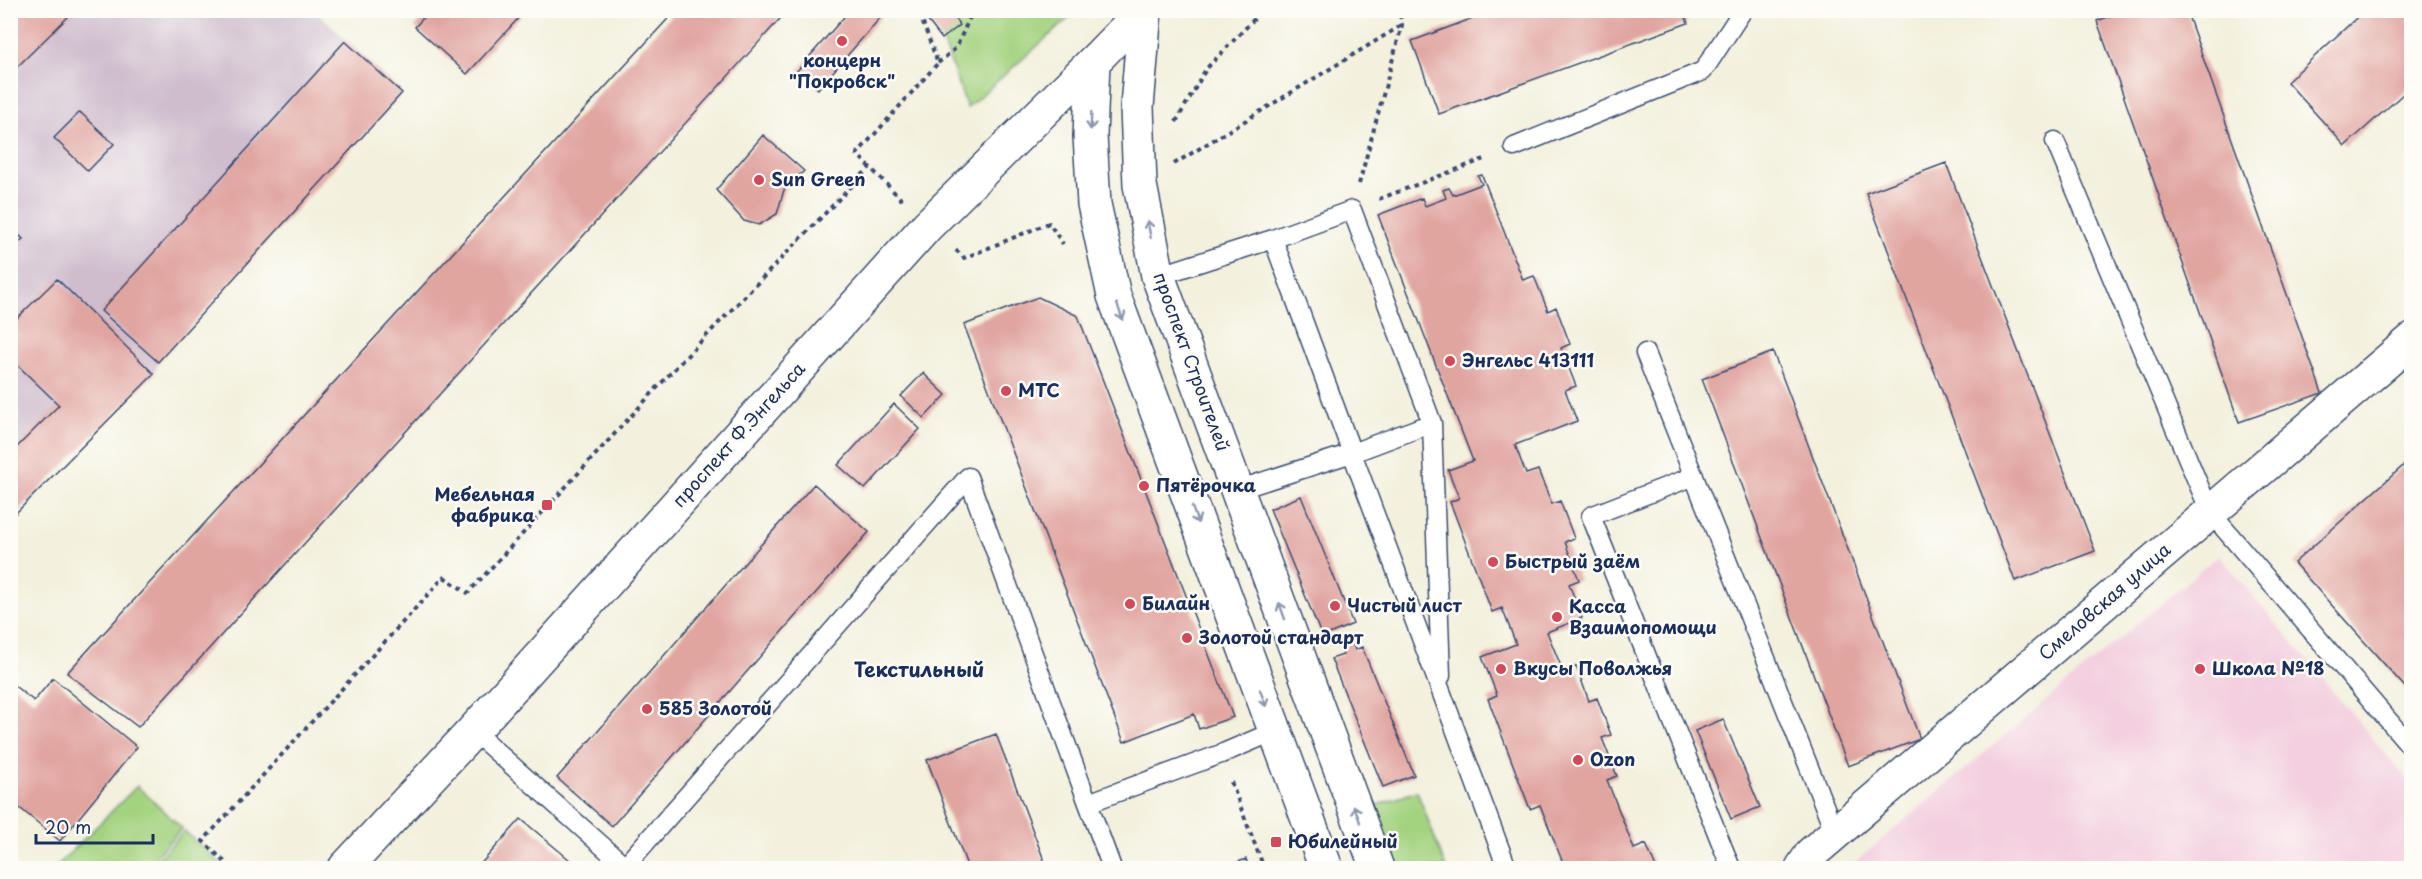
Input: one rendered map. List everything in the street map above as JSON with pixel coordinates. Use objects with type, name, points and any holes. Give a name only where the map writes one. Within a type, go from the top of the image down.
[{"type":"street","name":"проспект Ф.Энгельса","points":[[345,868],[473,730],[927,226],[1145,10]]},
{"type":"street","name":"проспект Строителей","points":[[1145,10],[1137,107],[1140,185],[1158,276],[1377,868]]},
{"type":"street","points":[[1093,62],[1090,136],[1094,204],[1114,296],[1326,868]]},
{"type":"street","name":"Смеловская улица","points":[[1802,868],[1812,853],[1835,833],[2412,340]]},
{"type":"lane","points":[[1514,147],[1703,70],[1743,10]]},
{"type":"lane","points":[[2055,141],[2210,513],[2412,748]]},
{"type":"lane","points":[[1158,276],[1273,239],[1352,210],[1432,423],[1442,694]]},
{"type":"lane","points":[[1273,239],[1507,868]]},
{"type":"lane","points":[[1645,353],[1835,833]]},
{"type":"lane","points":[[1237,490],[1352,453],[1432,423]]},
{"type":"lane","points":[[1694,476],[1591,516],[1731,868]]},
{"type":"lane","points":[[473,730],[623,867],[968,477],[1112,868]]},
{"type":"lane","points":[[1088,803],[1221,754],[1275,731]]},
{"type":"path","points":[[918,10],[938,63]]},
{"type":"path","points":[[973,10],[956,48],[938,63],[857,154],[927,226],[964,258],[1049,223],[1068,252]]},
{"type":"path","points":[[1173,127],[1206,69],[1263,10]]},
{"type":"path","points":[[1352,210],[1402,25],[1399,10]]},
{"type":"path","points":[[1140,185],[1402,25]]},
{"type":"path","points":[[1352,210],[1514,147]]},
{"type":"path","points":[[231,868],[203,841],[444,577],[468,593],[679,364],[870,167]]},
{"type":"path","points":[[1221,754],[1264,868]]},
{"type":"shaded area","points":[[11,11],[316,11],[402,93],[158,362],[154,374],[11,519]]},
{"type":"shaded area","name":"Школа №18","points":[[2219,555],[2411,784],[2411,868],[1848,868]]},
{"type":"green space","points":[[932,10],[1077,11],[967,108]]},
{"type":"green space","points":[[137,786],[182,828],[145,868],[55,868]]},
{"type":"green space","points":[[1417,791],[1446,868],[1392,868],[1369,808]]},
{"type":"green space","points":[[184,831],[226,868],[150,868]]},
{"type":"building","points":[[10,10],[75,10],[17,67],[10,60]]},
{"type":"building","points":[[430,10],[526,10],[467,74],[415,27]]},
{"type":"building","points":[[676,10],[788,10],[138,727],[67,673]]},
{"type":"building","name":"концерн \"Покровск\"","points":[[850,10],[887,10],[818,89],[797,71]]},
{"type":"building","points":[[941,10],[948,10],[960,25],[942,39],[928,21]]},
{"type":"building","points":[[1495,10],[1683,10],[1688,23],[1439,114],[1412,41]]},
{"type":"building","points":[[2126,10],[2186,10],[2322,393],[2239,422],[2097,21]]},
{"type":"building","points":[[2365,10],[2412,10],[2412,86],[2345,146],[2287,82]]},
{"type":"building","points":[[345,41],[402,93],[158,362],[101,311]]},
{"type":"building","points":[[80,112],[114,144],[88,171],[54,138]]},
{"type":"building","name":"Sun Green","points":[[763,135],[804,171],[784,190],[777,214],[759,225],[744,221],[716,190]]},
{"type":"building","points":[[1946,163],[2095,551],[2015,581],[1866,193]]},
{"type":"building","points":[[1482,175],[1523,280],[1534,276],[1548,311],[1556,307],[1570,344],[1561,348],[1576,386],[1565,390],[1577,421],[1515,445],[1526,474],[1538,470],[1552,504],[1560,501],[1574,538],[1565,542],[1579,580],[1569,584],[1582,618],[1547,632],[1563,671],[1576,666],[1589,701],[1597,698],[1611,735],[1602,738],[1617,776],[1607,780],[1634,849],[1646,844],[1656,868],[1565,868],[1540,805],[1530,809],[1488,699],[1497,695],[1482,657],[1516,644],[1502,608],[1492,612],[1450,502],[1459,498],[1448,470],[1473,461],[1378,215],[1422,198],[1425,206],[1446,198],[1443,190],[1449,188],[1453,195],[1482,184],[1478,176]]},
{"type":"building","points":[[10,226],[23,239],[10,250]]},
{"type":"building","points":[[57,279],[154,374],[10,519],[10,454],[59,405],[10,358],[10,325]]},
{"type":"building","points":[[1038,297],[1078,316],[1233,717],[1199,729],[1194,714],[1124,742],[964,325]]},
{"type":"building","points":[[1773,352],[1920,739],[1848,766],[1702,379]]},
{"type":"building","points":[[923,373],[946,395],[924,418],[901,396]]},
{"type":"building","points":[[894,404],[920,429],[865,489],[838,465]]},
{"type":"building","points":[[2412,458],[2412,695],[2294,563]]},
{"type":"building","points":[[814,484],[869,532],[612,826],[557,778]]},
{"type":"building","points":[[1301,496],[1353,624],[1322,637],[1270,509]]},
{"type":"building","points":[[1350,638],[1355,650],[1362,647],[1414,775],[1383,787],[1331,659],[1343,655],[1338,643]]},
{"type":"building","points":[[53,678],[137,747],[60,841],[10,800],[10,686],[12,684],[34,701]]},
{"type":"building","points":[[1723,719],[1760,807],[1731,819],[1695,731]]},
{"type":"building","points":[[996,734],[1047,868],[968,868],[927,760]]},
{"type":"building","points":[[521,819],[577,866],[575,868],[477,868]]},
{"type":"building","points":[[1246,859],[1249,868],[1222,868]]},
{"type":"place","name":"концерн \"Покровск\"","points":[[842,41]]},
{"type":"place","name":"Sun Green","points":[[759,180]]},
{"type":"place","name":"Энгельс 413111","points":[[1450,361]]},
{"type":"place","name":"МТС","points":[[1006,391]]},
{"type":"place","name":"Пятёрочка","points":[[1144,486]]},
{"type":"place","name":"Мебельная фабрика","points":[[547,505]]},
{"type":"place","name":"Быстрый заём","points":[[1493,562]]},
{"type":"place","name":"Билайн","points":[[1130,604]]},
{"type":"place","name":"Чистый лист","points":[[1335,606]]},
{"type":"place","name":"Касса Взаимопомощи","points":[[1557,617]]},
{"type":"place","name":"Золотой стандарт","points":[[1187,638]]},
{"type":"place","name":"Вкусы Поволжья","points":[[1501,669]]},
{"type":"place","name":"Школа №18","points":[[2200,669]]},
{"type":"place","name":"585 Золотой","points":[[647,709]]},
{"type":"place","name":"Ozon","points":[[1578,760]]},
{"type":"place","name":"Юбилейный","points":[[1276,842]]},
{"type":"district","name":"Текстильный","points":[[919,670]]}]
